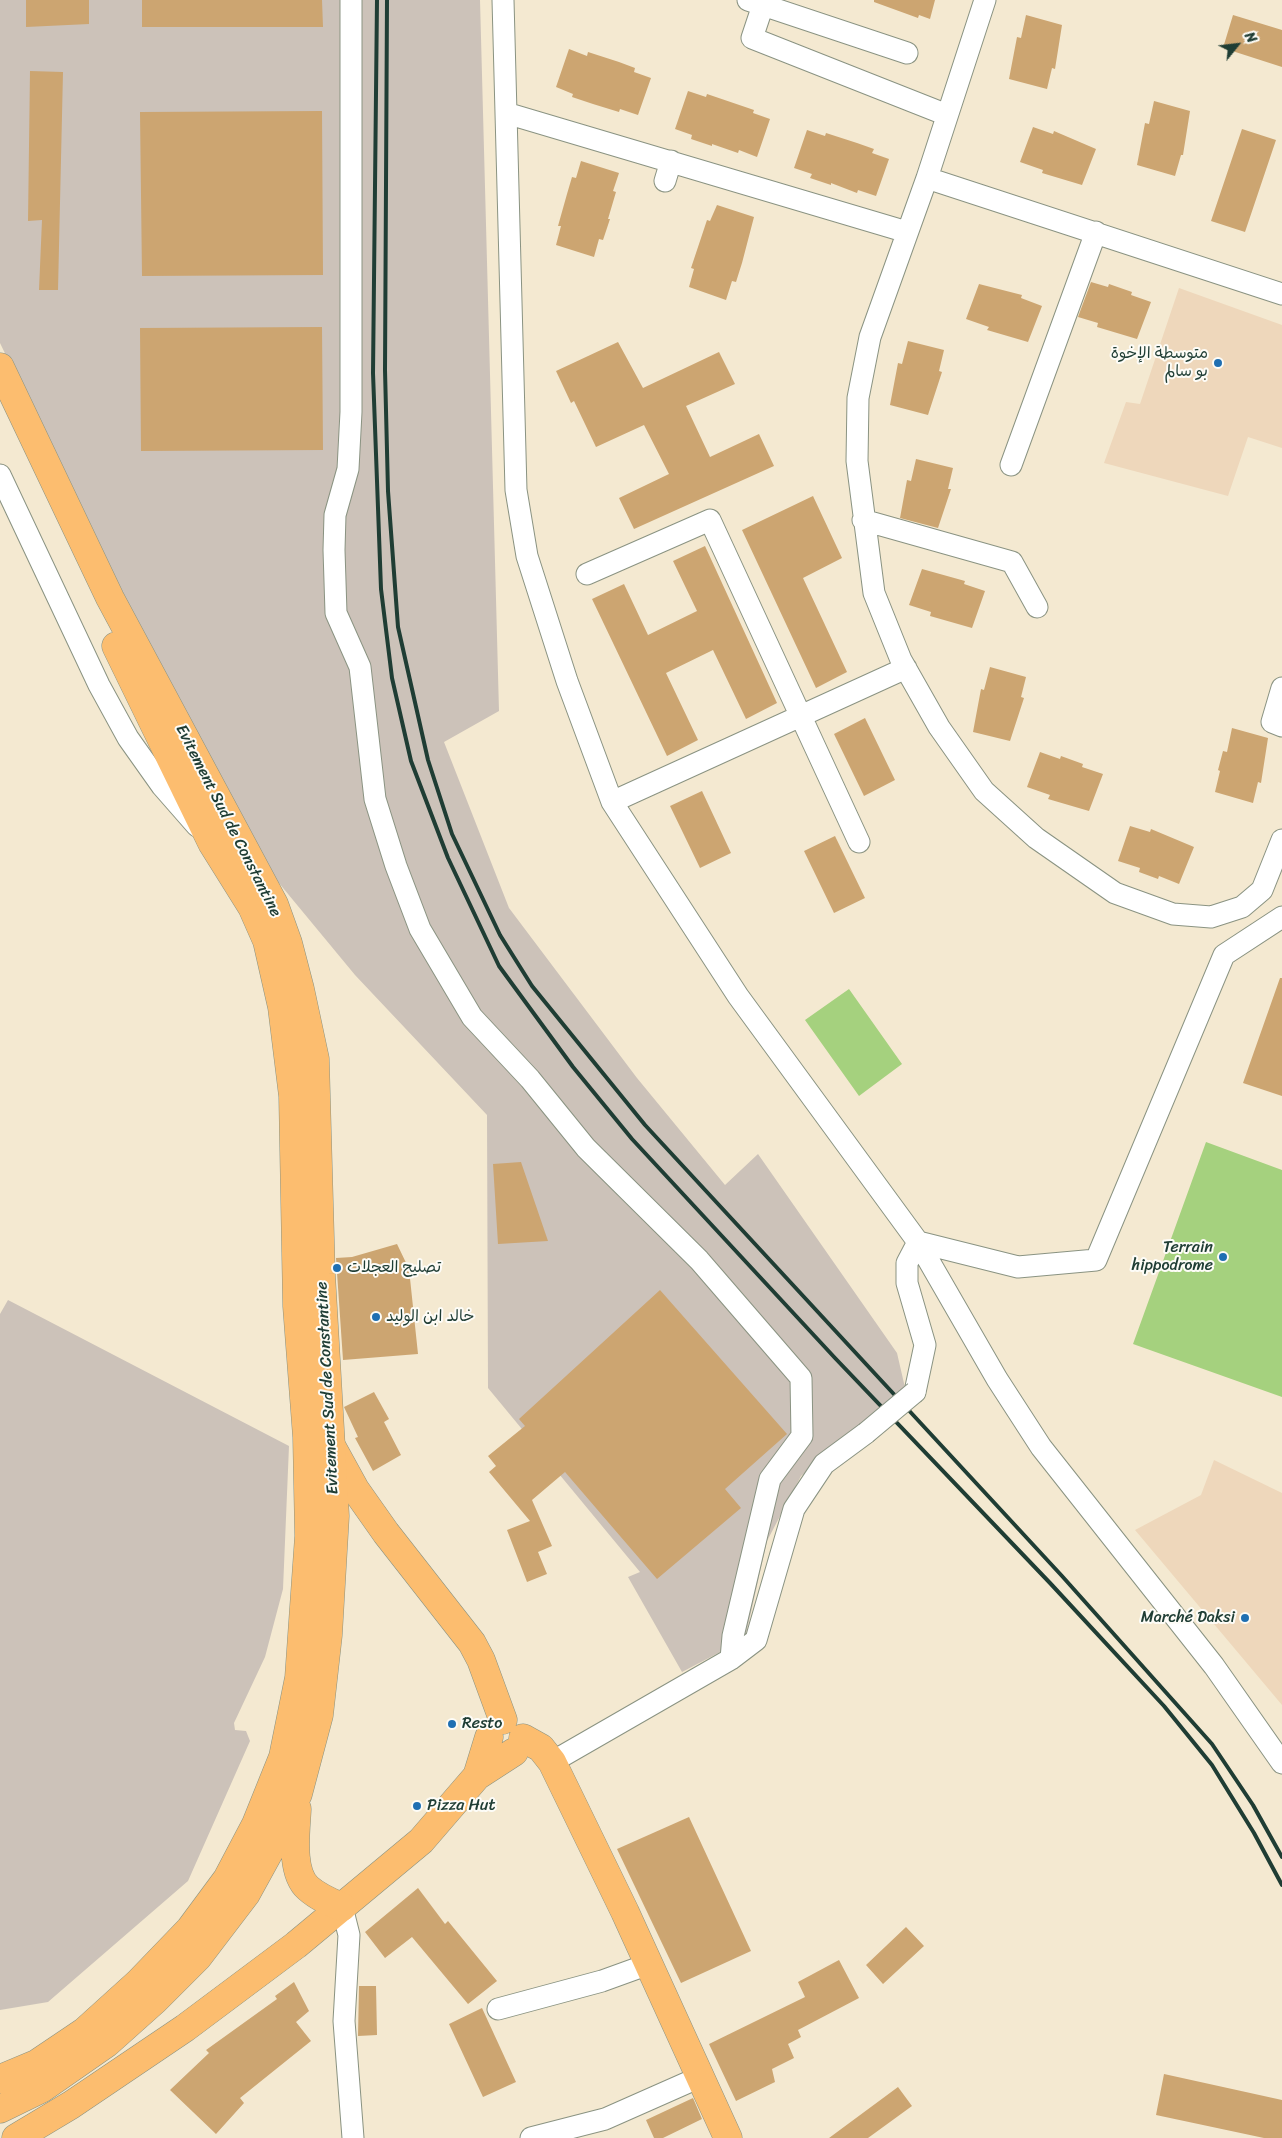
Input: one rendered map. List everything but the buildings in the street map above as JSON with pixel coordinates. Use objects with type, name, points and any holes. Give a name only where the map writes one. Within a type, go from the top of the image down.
[{"type":"main road","name":"Evitement Sud de Constantine","points":[[0,367],[110,598],[274,904],[288,942],[315,1059],[321,1274],[333,1449],[335,1516],[328,1635],[318,1715],[298,1794],[280,1834],[246,1894],[198,1957],[154,2001],[107,2043],[41,2089],[0,2109]]},
{"type":"main road","name":"Evitement Sud de Constantine","points":[[0,411],[212,843],[252,907],[267,941],[282,1007],[293,1096],[297,1306],[308,1437],[309,1536],[299,1678],[283,1757],[256,1824],[227,1879],[190,1929],[138,1983],[85,2031],[36,2064],[0,2079]]},
{"type":"main road","points":[[333,1449],[355,1489],[386,1533],[472,1643],[481,1660],[496,1729],[477,1776]]},
{"type":"main road","points":[[16,2138],[71,2105],[185,2028],[296,1945],[421,1841],[477,1776],[519,1745],[522,1729],[516,1722],[496,1729]]},
{"type":"main road","points":[[519,1745],[542,1748],[552,1762],[649,1964],[728,2138]]},
{"type":"main road","points":[[298,1794],[295,1841],[296,1864],[306,1887],[319,1897],[342,1907]]},
{"type":"street","points":[[350,0],[350,412],[348,469],[335,515],[336,614],[360,667],[375,799],[396,866],[420,929],[472,1017],[530,1079],[586,1148],[699,1260],[801,1378],[802,1436],[770,1479],[733,1636],[731,1660]]},
{"type":"street","points":[[503,0],[516,490],[527,556],[566,681],[612,802],[738,996],[918,1242],[997,1379],[1041,1447],[1214,1666],[1282,1763]]},
{"type":"street","points":[[985,0],[927,178],[870,337],[858,398],[857,461],[863,520],[874,593],[906,668],[939,727],[984,791],[1036,838],[1115,892],[1173,914],[1211,917],[1242,907],[1262,890],[1278,866],[1282,840]]},
{"type":"street","points":[[907,53],[756,2],[752,38],[947,115]]},
{"type":"street","points":[[506,113],[907,232]]},
{"type":"street","points":[[665,181],[671,161]]},
{"type":"street","points":[[927,178],[1282,294]]},
{"type":"street","points":[[1011,465],[1096,232]]},
{"type":"street","points":[[0,475],[99,685],[128,738],[162,786],[212,843]]},
{"type":"street","points":[[587,574],[710,520],[859,842]]},
{"type":"street","points":[[863,520],[1012,562],[1037,607]]},
{"type":"street","points":[[612,802],[906,668]]},
{"type":"street","points":[[1282,688],[1272,722],[1282,726]]},
{"type":"street","points":[[918,1242],[1018,1267],[1096,1260],[1224,955],[1282,917]]},
{"type":"street","points":[[552,1762],[731,1660],[756,1640],[794,1509],[824,1464],[866,1433],[914,1392],[925,1346],[907,1283],[906,1263],[918,1242]]},
{"type":"street","points":[[342,1907],[349,1935],[344,2021],[353,2138]]},
{"type":"street","points":[[498,2009],[602,1981],[649,1964]]},
{"type":"street","points":[[531,2138],[605,2119],[700,2077]]},
{"type":"shaded area","points":[[0,0],[480,0],[499,711],[444,742],[509,908],[637,1078],[725,1185],[758,1154],[897,1353],[906,1392],[801,1476],[767,1541],[745,1639],[682,1672],[628,1577],[640,1572],[488,1388],[487,1115],[355,975],[269,871],[227,813],[0,343]]},
{"type":"shaded area","name":"متوسطة الإخوة بو سالم","points":[[1179,288],[1282,325],[1282,448],[1248,437],[1228,496],[1104,463],[1126,402],[1140,404]]},
{"type":"shaded area","points":[[8,1300],[289,1446],[283,1589],[265,1657],[234,1723],[235,1730],[246,1731],[250,1741],[188,1881],[48,2002],[0,2010],[0,1314]]},
{"type":"shaded area","name":"Marché Daksi","points":[[1214,1460],[1282,1493],[1282,1705],[1135,1530],[1201,1495]]},
{"type":"green space","points":[[849,989],[902,1064],[859,1096],[805,1020]]},
{"type":"green space","name":"Terrain hippodrome","points":[[1206,1142],[1282,1170],[1282,1397],[1133,1344]]},
{"type":"railway","points":[[377,0],[373,373],[381,589],[392,678],[411,761],[448,858],[499,966],[573,1067],[632,1139],[835,1358],[1050,1583],[1164,1706],[1212,1765],[1254,1833],[1282,1885]]},
{"type":"railway","points":[[387,0],[385,370],[388,491],[398,627],[428,760],[452,834],[500,935],[532,986],[645,1125],[1062,1576],[1212,1744],[1253,1805],[1282,1857]]},
{"type":"place","name":"متوسطة الإخوة بو سالم","points":[[1218,363]]},
{"type":"place","name":"Terrain hippodrome","points":[[1223,1257]]},
{"type":"place","name":"تصليح العجلات","points":[[337,1268]]},
{"type":"place","name":"خالد ابن الوليد","points":[[376,1317]]},
{"type":"place","name":"Marché Daksi","points":[[1245,1618]]},
{"type":"place","name":"Resto","points":[[452,1724]]},
{"type":"place","name":"Pizza Hut","points":[[417,1806]]}]
